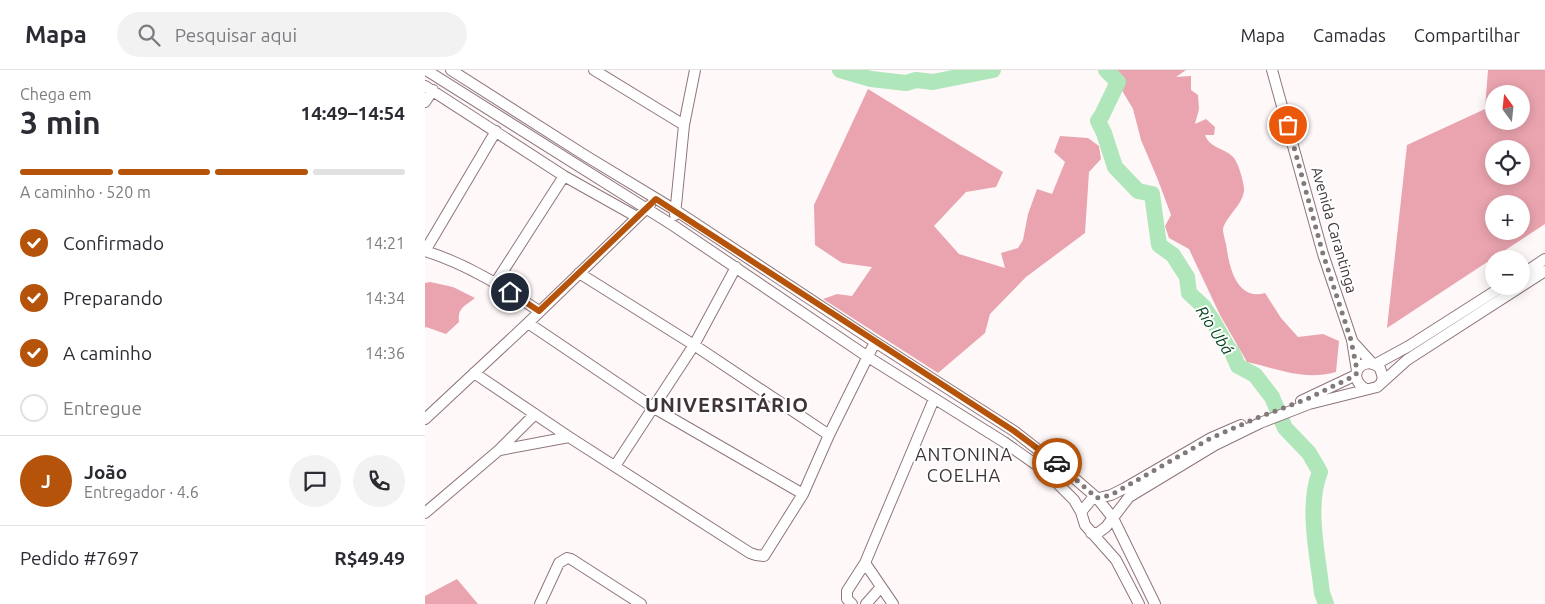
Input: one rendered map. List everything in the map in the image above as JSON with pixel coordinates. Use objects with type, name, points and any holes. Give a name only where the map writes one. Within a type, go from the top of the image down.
[{"type":"street","points":[[426,70],[674,226],[868,357],[1004,442],[1045,471],[1074,500],[1081,512],[1084,523],[1116,560],[1139,604]]},
{"type":"street","points":[[594,70],[684,126]]},
{"type":"street","points":[[674,226],[684,126],[695,70]]},
{"type":"street","name":"Avenida Carantinga","points":[[1272,70],[1323,254],[1351,340],[1357,373]]},
{"type":"street","points":[[452,86],[458,72],[675,210],[1014,431],[1050,458],[1097,498],[1113,518],[1155,604]]},
{"type":"street","points":[[425,102],[429,88],[565,176],[637,217]]},
{"type":"street","points":[[496,130],[425,251],[449,258],[496,282],[539,311]]},
{"type":"street","points":[[496,282],[565,176]]},
{"type":"street","points":[[425,419],[656,199]]},
{"type":"street","points":[[1530,269],[1545,260]]},
{"type":"street","points":[[615,466],[694,345],[736,268]]},
{"type":"street","points":[[1081,512],[1088,502],[1111,495],[1125,488],[1211,438],[1295,407],[1366,389],[1377,388],[1415,354],[1545,271]]},
{"type":"street","points":[[579,273],[694,345],[829,435]]},
{"type":"street","points":[[1295,407],[1357,373],[1363,364],[1374,364],[1409,346],[1489,295]]},
{"type":"street","points":[[527,323],[654,408],[803,494]]},
{"type":"street","name":"Avenida Carantinga","points":[[1351,340],[1374,364]]},
{"type":"street","points":[[474,373],[569,437],[756,555],[764,556],[803,494],[829,435],[875,342]]},
{"type":"street","points":[[1374,364],[1382,373],[1381,383]]},
{"type":"street","points":[[1357,373],[1357,381],[1360,386],[1366,389]]},
{"type":"street","points":[[853,604],[847,599],[847,590],[865,563],[934,399]]},
{"type":"street","points":[[425,513],[499,450],[535,414]]},
{"type":"street","points":[[1091,533],[1098,533],[1103,530],[1129,497],[1259,420]]},
{"type":"street","points":[[499,450],[569,437]]},
{"type":"street","points":[[540,604],[559,563],[567,558],[641,604]]},
{"type":"street","points":[[865,563],[893,604]]},
{"type":"street","points":[[866,604],[881,587]]},
{"type":"shaded area","points":[[1110,70],[1186,70],[1176,77],[1191,76],[1191,90],[1198,95],[1199,109],[1195,124],[1206,119],[1215,127],[1214,135],[1205,135],[1207,140],[1234,158],[1243,181],[1244,194],[1242,199],[1223,229],[1229,262],[1236,280],[1247,292],[1255,294],[1265,293],[1281,318],[1298,337],[1323,334],[1339,341],[1336,372],[1302,375],[1247,362],[1220,315],[1189,249],[1169,238],[1165,226],[1171,215],[1141,140],[1133,109]]},
{"type":"shaded area","points":[[1488,70],[1545,70],[1545,224],[1530,234],[1530,195],[1485,195],[1485,240],[1521,240],[1506,250],[1485,250],[1485,263],[1387,328],[1407,145],[1485,109],[1485,130],[1530,130],[1530,85],[1487,85]]},
{"type":"shaded area","points":[[868,89],[1003,172],[996,187],[966,192],[934,226],[959,254],[1005,268],[1001,253],[1018,248],[1023,240],[1028,214],[1037,189],[1052,194],[1065,162],[1054,152],[1060,136],[1088,138],[1099,146],[1101,159],[1089,172],[1085,233],[1026,277],[990,314],[985,333],[938,373],[823,299],[837,294],[852,296],[872,267],[842,263],[815,245],[814,205]]},
{"type":"shaded area","points":[[430,282],[453,287],[475,298],[461,310],[459,322],[446,334],[425,328],[425,283]]},
{"type":"shaded area","points":[[457,579],[478,604],[425,604],[425,596]]},
{"type":"waterway","name":"Rio Ubá","points":[[840,70],[871,79],[906,83],[916,80],[933,82],[993,70]]},
{"type":"waterway","name":"Rio Ubá","points":[[1106,70],[1118,82],[1098,121],[1115,167],[1138,191],[1152,194],[1159,245],[1173,255],[1187,277],[1189,293],[1203,306],[1232,352],[1238,366],[1255,375],[1272,397],[1285,428],[1309,453],[1320,472],[1316,485],[1313,515],[1322,593],[1326,604]]},
{"type":"way so far","points":[[1057,463],[1097,498],[1111,495],[1211,438],[1307,399],[1356,375],[1357,370],[1351,340],[1323,254],[1288,125]]},
{"type":"district","name":"UNIVERSITÁRIO","points":[[727,405]]},
{"type":"district","name":"ANTONINA COELHA","points":[[964,465]]},
{"type":"route","points":[[510,292],[539,311],[656,199],[1014,431],[1057,463]]}]
